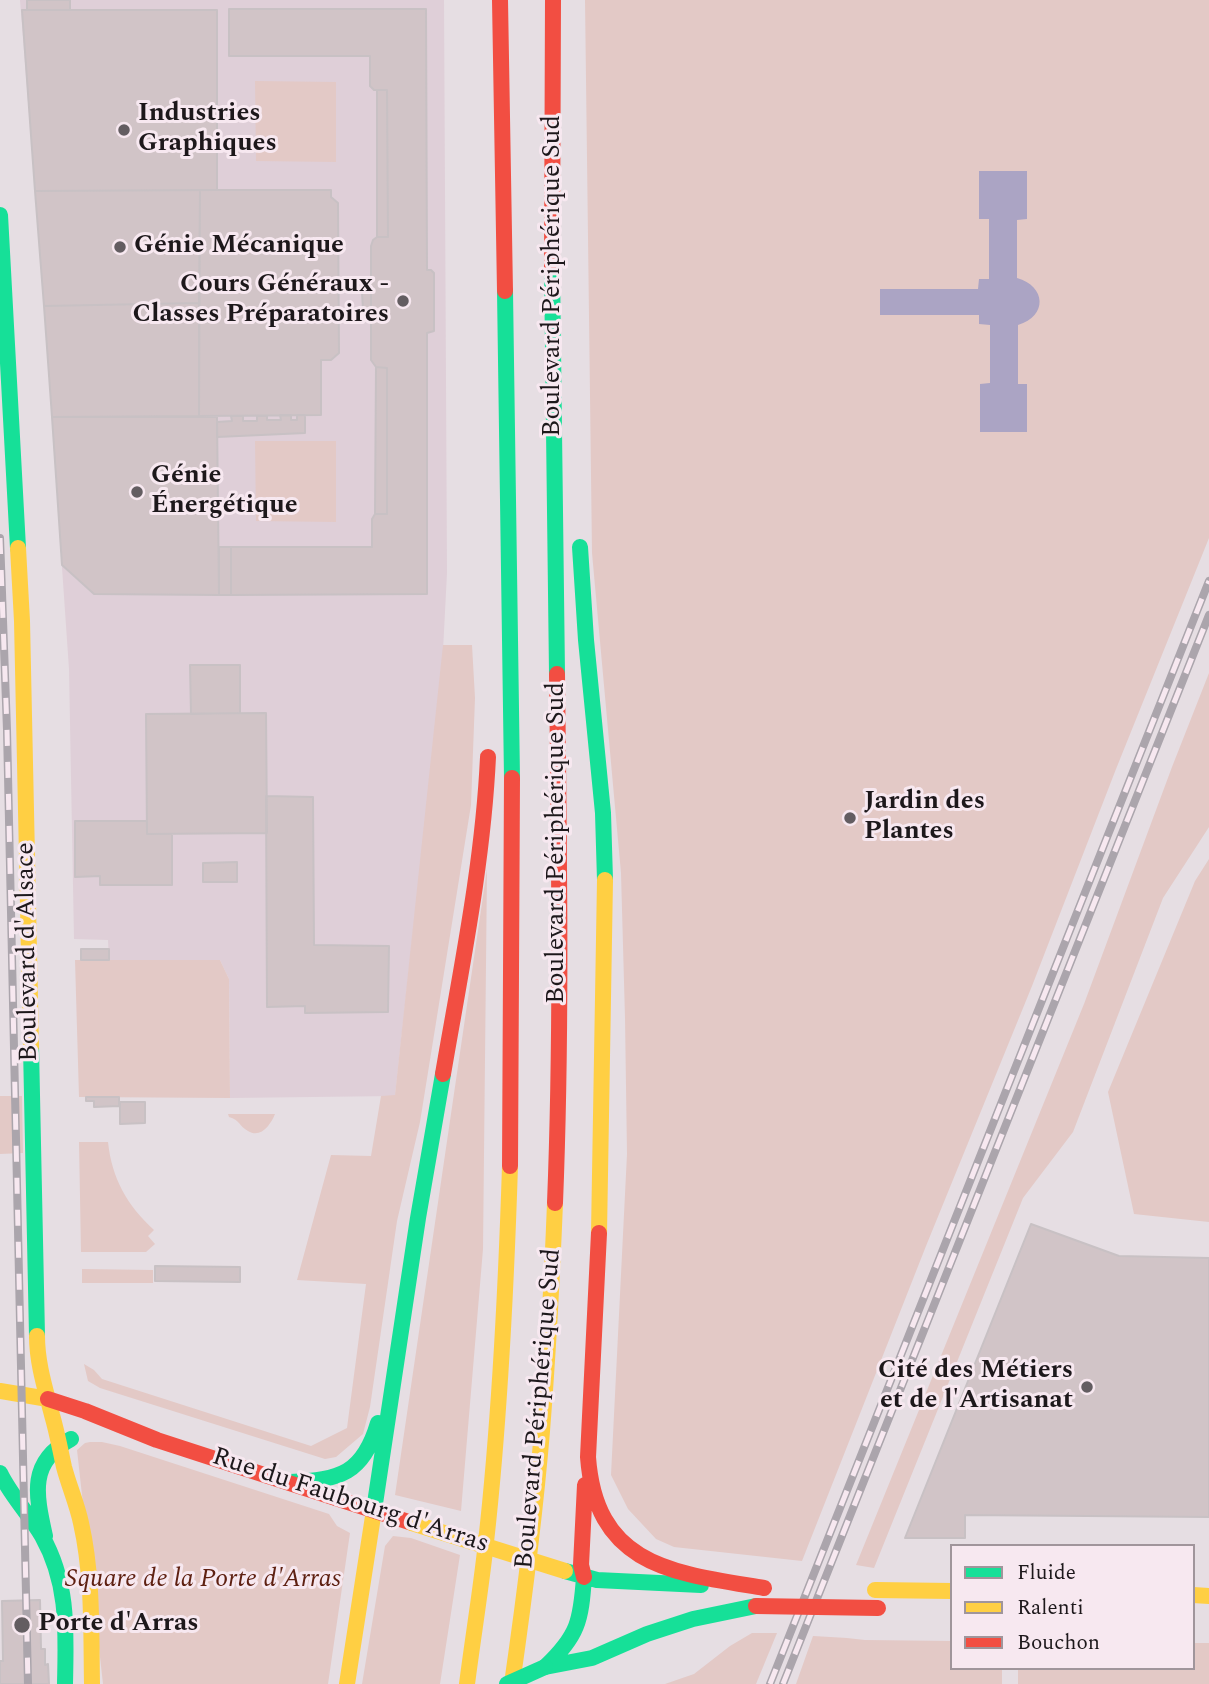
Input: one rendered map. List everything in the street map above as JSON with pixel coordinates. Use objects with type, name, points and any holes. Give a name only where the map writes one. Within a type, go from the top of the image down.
[{"type":"main road","name":"Boulevard Périphérique Sud","points":[[467,1684],[490,1501],[508,1271],[511,1173],[513,821],[500,0]]},
{"type":"main road","name":"Boulevard Périphérique Sud","points":[[510,1684],[523,1604],[542,1434],[551,1310],[559,1111],[559,852],[552,295],[553,0]]},
{"type":"main road","points":[[487,128],[500,39]]},
{"type":"main road","points":[[554,42],[568,218]]},
{"type":"main road","name":"Boulevard d'Alsace","points":[[0,215],[22,632],[37,1353],[85,1545],[90,1590],[92,1684]]},
{"type":"main road","points":[[545,1667],[566,1646],[576,1630],[581,1611],[586,1450],[601,1182],[605,861],[602,802],[588,666],[580,525]]},
{"type":"main road","points":[[347,1684],[418,1218],[476,882],[486,802],[488,738]]},
{"type":"main road","points":[[290,1482],[325,1480],[342,1475],[360,1460],[373,1440],[400,1291],[418,1218]]},
{"type":"main road","name":"Rue du Faubourg d'Arras","points":[[0,1391],[48,1399],[157,1440],[584,1577],[622,1582],[771,1588],[693,1575],[650,1563],[634,1554],[613,1533],[598,1507],[591,1484],[586,1450]]},
{"type":"main road","points":[[65,1684],[62,1588],[52,1559],[37,1494],[44,1463],[60,1444],[90,1434],[157,1440]]},
{"type":"main road","points":[[0,1474],[38,1532],[52,1559]]},
{"type":"main road","points":[[868,1590],[950,1591]]},
{"type":"main road","points":[[510,1684],[545,1667],[591,1659],[632,1640],[698,1617],[728,1610],[789,1605],[885,1608]]},
{"type":"shaded area","points":[[20,0],[444,0],[447,573],[442,670],[395,1096],[230,1098],[229,979],[220,960],[109,960],[108,940],[74,939],[69,669]]},
{"type":"shaded area","points":[[979,171],[1027,171],[1027,219],[1017,220],[1017,278],[1034,287],[1040,301],[1035,315],[1018,325],[1018,384],[1027,384],[1027,432],[980,432],[980,384],[990,383],[990,325],[979,324],[979,315],[880,315],[880,289],[978,289],[979,279],[989,279],[989,219],[979,219]]},
{"type":"green space","name":"Jardin des Plantes","points":[[585,0],[1209,0],[1209,538],[802,1561],[674,1547],[656,1539],[628,1509],[611,1475],[627,1154],[625,1018],[621,873],[592,553]]},
{"type":"green space","points":[[255,81],[336,82],[336,162],[256,161]]},
{"type":"green space","points":[[255,441],[336,441],[336,522],[256,521]]},
{"type":"green space","points":[[443,645],[472,645],[475,698],[471,805],[420,1122],[397,1221],[370,1407],[363,1434],[336,1457],[325,1459],[100,1388],[88,1381],[84,1364],[102,1379],[311,1446],[347,1428],[366,1284],[297,1280],[331,1155],[371,1156],[381,1096],[395,1095]]},
{"type":"green space","points":[[1209,673],[1209,827],[1163,898],[1073,1132],[1023,1198],[874,1568],[856,1565],[1084,1004]]},
{"type":"green space","points":[[1209,859],[1209,1222],[1134,1214],[1108,1092],[1195,881]]},
{"type":"green space","points":[[487,869],[483,1249],[461,1511],[395,1495]]},
{"type":"green space","points":[[75,960],[220,960],[229,979],[230,1098],[79,1097]]},
{"type":"green space","points":[[0,1096],[22,1096],[23,1153],[0,1154]]},
{"type":"green space","points":[[228,1114],[275,1114],[268,1126],[261,1132],[253,1133]]},
{"type":"green space","points":[[79,1142],[108,1142],[113,1168],[122,1190],[136,1211],[154,1230],[148,1236],[155,1244],[146,1252],[81,1252]]},
{"type":"green space","points":[[82,1269],[153,1270],[153,1283],[82,1283]]},
{"type":"green space","name":"Square de la Porte d'Arras","points":[[90,1442],[120,1446],[329,1514],[337,1526],[350,1533],[328,1684],[103,1684],[77,1450]]},
{"type":"green space","points":[[393,1536],[411,1538],[460,1555],[440,1684],[362,1684],[385,1546]]},
{"type":"green space","points":[[752,1633],[777,1633],[756,1684],[665,1684],[694,1674]]},
{"type":"green space","points":[[813,1636],[865,1640],[950,1641],[950,1670],[1002,1670],[1002,1684],[796,1684]]},
{"type":"green space","points":[[1195,1643],[1209,1643],[1209,1684],[1018,1684],[1018,1670],[1195,1670]]},
{"type":"building","points":[[27,0],[70,0],[70,10],[27,10]]},
{"type":"building","name":"Cours Généraux - Classes Préparatoires","points":[[229,9],[426,9],[427,270],[434,273],[434,331],[427,333],[427,594],[231,595],[231,547],[372,547],[372,519],[375,514],[387,514],[387,368],[376,367],[371,360],[371,246],[377,237],[388,237],[387,90],[374,90],[370,86],[370,56],[229,56]]},
{"type":"building","name":"Industries Graphiques","points":[[22,10],[217,10],[217,190],[35,191]]},
{"type":"building","points":[[377,90],[387,90],[388,237],[377,237]]},
{"type":"building","name":"Génie Mécanique","points":[[200,190],[199,303],[44,306],[35,191]]},
{"type":"building","points":[[200,190],[331,190],[331,197],[338,203],[339,353],[331,360],[321,360],[321,415],[199,416]]},
{"type":"building","points":[[367,287],[371,287],[371,315],[367,315],[363,309],[362,293]]},
{"type":"building","points":[[199,303],[199,416],[52,417],[44,306]]},
{"type":"building","points":[[376,367],[387,368],[387,514],[375,514]]},
{"type":"building","points":[[280,415],[291,415],[291,420],[297,420],[297,415],[305,415],[305,433],[217,437],[217,422],[232,421],[231,416],[243,416],[243,421],[257,421],[257,416],[267,416],[267,420],[281,420]]},
{"type":"building","name":"Génie Énergétique","points":[[52,417],[217,417],[219,595],[94,594],[62,565]]},
{"type":"building","points":[[219,547],[231,547],[231,595],[219,595]]},
{"type":"building","points":[[190,665],[240,665],[240,713],[191,714]]},
{"type":"building","points":[[266,713],[267,833],[147,834],[146,714]]},
{"type":"building","points":[[266,796],[313,797],[314,945],[389,946],[388,1012],[305,1013],[305,1006],[267,1007]]},
{"type":"building","points":[[75,821],[147,821],[147,834],[172,834],[172,885],[100,885],[100,876],[75,877]]},
{"type":"building","points":[[237,862],[237,882],[203,882],[203,863]]},
{"type":"building","points":[[81,949],[109,949],[109,960],[81,960]]},
{"type":"building","points":[[86,1097],[119,1097],[119,1106],[94,1107],[94,1101],[86,1101]]},
{"type":"building","points":[[120,1102],[145,1102],[145,1123],[120,1124]]},
{"type":"building","name":"Cité des Métiers et de l'Artisanat","points":[[1031,1224],[1119,1256],[1209,1258],[1209,1517],[965,1515],[965,1538],[905,1538]]},
{"type":"building","points":[[155,1266],[240,1267],[240,1282],[155,1281]]},
{"type":"building","name":"Porte d'Arras","points":[[40,1600],[41,1649],[45,1649],[49,1684],[0,1684],[0,1661],[3,1661],[2,1601]]},
{"type":"railway","points":[[0,538],[7,730],[28,1684]]},
{"type":"railway","points":[[770,1684],[1209,581]]},
{"type":"railway","points":[[783,1684],[1209,615]]},
{"type":"traffic: fast","points":[[0,215],[18,548]]},
{"type":"traffic: fast","points":[[552,267],[557,674]]},
{"type":"traffic: fast","points":[[505,291],[512,778]]},
{"type":"traffic: fast","points":[[580,547],[603,813],[605,880]]},
{"type":"traffic: fast","points":[[31,1047],[37,1336]]},
{"type":"traffic: fast","points":[[374,1510],[418,1218],[443,1074]]},
{"type":"traffic: fast","points":[[290,1482],[323,1479],[347,1471],[357,1464],[365,1453],[378,1423]]},
{"type":"traffic: fast","points":[[45,1536],[39,1507],[38,1481],[48,1458],[71,1439]]},
{"type":"traffic: fast","points":[[0,1473],[42,1536],[57,1572],[64,1608],[65,1684]]},
{"type":"traffic: fast","points":[[565,1571],[597,1580],[701,1585]]},
{"type":"traffic: fast","points":[[545,1667],[565,1646],[576,1627],[584,1577]]},
{"type":"traffic: fast","points":[[545,1667],[592,1658],[647,1634],[693,1619],[756,1606]]},
{"type":"traffic: fast","points":[[507,1684],[545,1667]]},
{"type":"traffic: slow","points":[[18,548],[31,1047]]},
{"type":"traffic: slow","points":[[599,1233],[605,880]]},
{"type":"traffic: slow","points":[[467,1684],[484,1560],[495,1448],[510,1166]]},
{"type":"traffic: slow","points":[[512,1684],[539,1463],[555,1203]]},
{"type":"traffic: slow","points":[[37,1336],[42,1376],[85,1543],[91,1604],[92,1684]]},
{"type":"traffic: slow","points":[[0,1391],[48,1399]]},
{"type":"traffic: slow","points":[[347,1684],[374,1510]]},
{"type":"traffic: slow","points":[[412,1523],[565,1571]]},
{"type":"traffic: slow","points":[[875,1590],[950,1591]]},
{"type":"traffic: slow","points":[[1195,1595],[1209,1596]]},
{"type":"traffic: jam","points":[[500,0],[505,291]]},
{"type":"traffic: jam","points":[[552,267],[553,0]]},
{"type":"traffic: jam","points":[[555,1203],[559,1005],[557,674]]},
{"type":"traffic: jam","points":[[443,1074],[476,877],[488,757]]},
{"type":"traffic: jam","points":[[510,1166],[512,778]]},
{"type":"traffic: jam","points":[[599,1233],[588,1457],[594,1494],[606,1522],[623,1543],[645,1558],[671,1569],[764,1588]]},
{"type":"traffic: jam","points":[[48,1399],[157,1440],[412,1523]]},
{"type":"traffic: jam","points":[[584,1577],[581,1565],[585,1485]]},
{"type":"traffic: jam","points":[[756,1606],[878,1608]]},
{"type":"place","name":"Industries Graphiques","points":[[124,130]]},
{"type":"place","name":"Génie Mécanique","points":[[120,247]]},
{"type":"place","name":"Cours Généraux - Classes Préparatoires","points":[[403,301]]},
{"type":"place","name":"Génie Énergétique","points":[[137,492]]},
{"type":"place","name":"Jardin des Plantes","points":[[850,818]]},
{"type":"place","name":"Cité des Métiers et de l'Artisanat","points":[[1087,1387]]},
{"type":"place","name":"Porte d'Arras","points":[[22,1625]]}]
